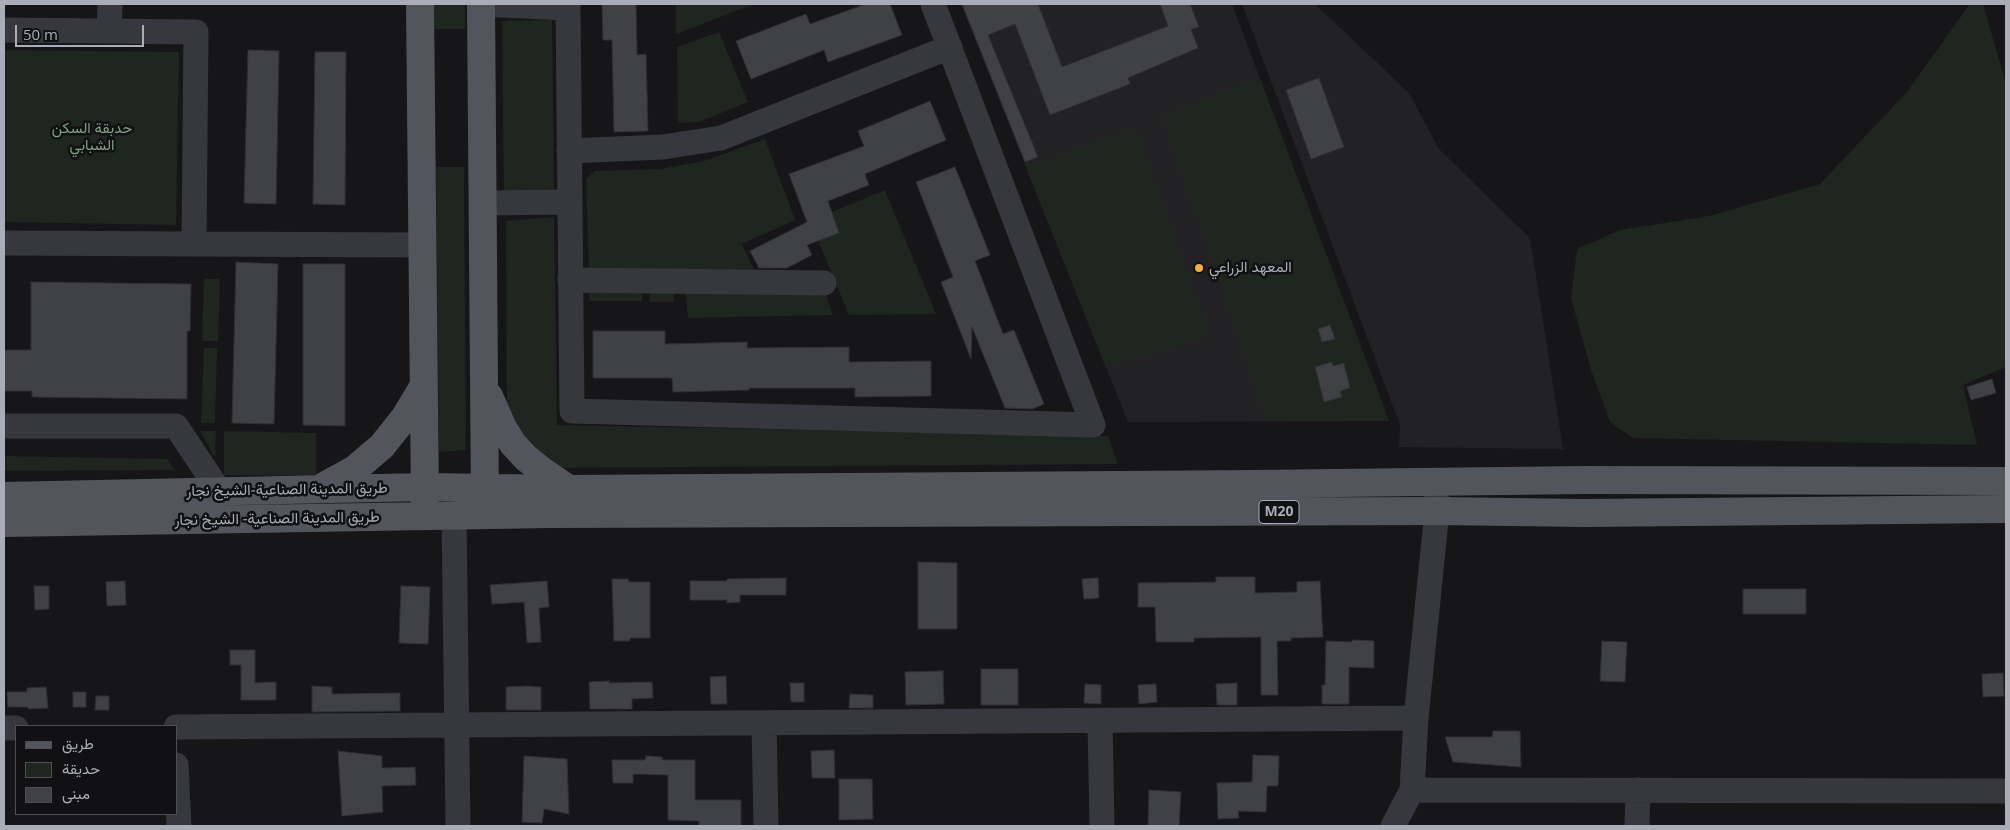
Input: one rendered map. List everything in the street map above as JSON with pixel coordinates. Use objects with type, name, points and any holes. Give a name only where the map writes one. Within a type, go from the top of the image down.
[{"type":"main road","points":[[420,4],[424,517]]},
{"type":"main road","points":[[481,4],[485,516]]},
{"type":"main road","points":[[484,386],[503,428],[513,444],[541,470],[569,488]]},
{"type":"main road","points":[[320,488],[355,469],[382,446],[405,418],[423,387]]},
{"type":"main road","name":"M20","points":[[569,488],[1435,483],[1585,480],[2006,481]]},
{"type":"main road","name":"طريق المدينة الصناعية-الشيخ نجار","points":[[4,496],[320,488],[569,488]]},
{"type":"main road","name":"M20","points":[[1437,511],[1594,513],[2006,509]]},
{"type":"main road","name":"طريق المدينة الصناعية- الشيخ نجار","points":[[4,523],[551,514],[1437,511]]},
{"type":"street","points":[[110,4],[110,31]]},
{"type":"street","points":[[481,4],[568,6],[572,411],[1093,426],[933,4]]},
{"type":"street","points":[[4,30],[196,32],[194,244]]},
{"type":"street","points":[[569,151],[663,147],[721,138],[950,47]]},
{"type":"street","points":[[482,203],[570,202]]},
{"type":"street","points":[[4,243],[422,245]]},
{"type":"street","points":[[570,280],[824,282]]},
{"type":"street","points":[[4,426],[176,426],[220,492]]},
{"type":"street","points":[[1393,826],[1412,790],[1416,718],[1437,511],[1435,483]]},
{"type":"street","points":[[454,516],[458,826]]},
{"type":"street","points":[[178,727],[1416,718]]},
{"type":"street","points":[[1100,720],[1102,826]]},
{"type":"street","points":[[764,723],[766,826]]},
{"type":"street","points":[[1412,790],[2006,791]]},
{"type":"street","points":[[1637,826],[1638,790]]},
{"type":"street","points":[[178,806],[179,826]]},
{"type":"shaded area","name":"المعهد الزراعي","points":[[961,4],[1232,4],[1389,421],[1128,422]]},
{"type":"shaded area","points":[[1242,4],[1315,4],[1409,93],[1439,149],[1530,238],[1563,449],[1399,447],[1400,425]]},
{"type":"green space","points":[[434,4],[465,4],[465,29],[434,29]]},
{"type":"green space","points":[[676,4],[754,4],[676,34]]},
{"type":"green space","points":[[1970,4],[1983,4],[2006,84],[2006,367],[1963,385],[1977,445],[1633,438],[1610,422],[1591,370],[1571,298],[1577,249],[1620,230],[1709,216],[1820,184],[1907,92]]},
{"type":"green space","points":[[552,20],[554,192],[504,193],[502,21]]},
{"type":"green space","points":[[719,32],[748,102],[699,122],[678,123],[677,47]]},
{"type":"green space","name":"حدبقة السكن الشبابي","points":[[4,50],[179,52],[176,225],[4,222]]},
{"type":"green space","points":[[1260,78],[1389,421],[1267,421],[1162,116]]},
{"type":"green space","points":[[1135,127],[1210,336],[1106,368],[1026,168]]},
{"type":"green space","points":[[765,139],[795,220],[742,244],[756,274],[589,273],[586,179],[595,171],[661,169],[704,161]]},
{"type":"green space","points":[[436,167],[464,167],[466,450],[439,452]]},
{"type":"green space","points":[[885,190],[936,314],[849,315],[810,221]]},
{"type":"green space","points":[[554,217],[557,425],[1108,436],[1118,464],[542,468],[521,442],[507,403],[506,221]]},
{"type":"green space","points":[[204,279],[220,279],[218,341],[202,341]]},
{"type":"green space","points":[[823,287],[833,315],[688,318],[685,288]]},
{"type":"green space","points":[[589,289],[642,289],[642,301],[589,301]]},
{"type":"green space","points":[[650,289],[673,290],[674,302],[650,302]]},
{"type":"green space","points":[[204,348],[217,348],[215,423],[201,423]]},
{"type":"green space","points":[[200,431],[216,431],[215,458]]},
{"type":"green space","points":[[224,431],[316,433],[316,476],[224,475]]},
{"type":"green space","points":[[4,456],[167,459],[174,470],[4,471]]},
{"type":"building","points":[[602,4],[636,4],[637,55],[646,54],[648,131],[614,132],[612,40],[603,40]]},
{"type":"building","points":[[866,4],[890,4],[902,35],[828,62],[824,50],[751,79],[736,41],[806,14],[810,24]]},
{"type":"building","points":[[962,4],[1038,4],[1062,67],[1168,26],[1160,4],[1190,4],[1199,27],[1191,29],[1198,48],[1128,78],[1130,84],[1050,115],[1015,24],[988,35],[1038,157],[1025,162]]},
{"type":"building","points":[[248,50],[279,51],[276,204],[244,203]]},
{"type":"building","points":[[315,52],[346,52],[345,205],[313,204]]},
{"type":"building","points":[[1319,78],[1344,147],[1311,159],[1286,90]]},
{"type":"building","points":[[930,101],[946,140],[865,174],[869,185],[828,201],[839,233],[807,245],[812,255],[787,268],[759,268],[750,251],[807,222],[789,174],[864,146],[858,131]]},
{"type":"building","points":[[955,167],[990,255],[975,261],[1003,334],[1014,330],[1044,404],[1032,409],[1005,408],[972,327],[971,359],[941,282],[953,277],[916,182]]},
{"type":"building","points":[[236,262],[278,264],[274,424],[232,423]]},
{"type":"building","points":[[303,264],[345,264],[345,426],[303,425]]},
{"type":"building","points":[[31,282],[191,284],[190,331],[187,331],[187,399],[32,397],[32,391],[4,391],[4,350],[31,350]]},
{"type":"building","points":[[1330,325],[1335,339],[1322,342],[1318,329]]},
{"type":"building","points":[[593,331],[665,331],[665,344],[747,342],[747,348],[849,347],[849,362],[931,361],[931,396],[855,397],[855,388],[749,388],[749,390],[673,392],[672,378],[593,378]]},
{"type":"building","points":[[1332,362],[1333,366],[1344,363],[1350,388],[1340,391],[1342,397],[1324,402],[1315,367]]},
{"type":"building","points":[[1992,379],[1996,393],[1971,400],[1967,387]]},
{"type":"building","points":[[918,562],[957,563],[957,629],[918,629]]},
{"type":"building","points":[[1216,577],[1255,577],[1255,593],[1297,592],[1297,582],[1320,581],[1323,637],[1291,638],[1291,641],[1277,641],[1278,695],[1261,695],[1261,637],[1194,638],[1194,642],[1156,642],[1155,607],[1138,607],[1138,583],[1216,582]]},
{"type":"building","points":[[786,578],[786,595],[740,595],[740,602],[727,603],[727,600],[690,600],[690,581]]},
{"type":"building","points":[[1098,578],[1099,598],[1084,599],[1082,579]]},
{"type":"building","points":[[612,579],[628,579],[629,582],[650,582],[650,638],[630,638],[630,641],[614,641]]},
{"type":"building","points":[[125,581],[126,605],[107,606],[106,582]]},
{"type":"building","points":[[547,581],[549,607],[539,608],[541,642],[527,643],[524,602],[492,604],[490,585]]},
{"type":"building","points":[[34,586],[49,586],[49,609],[35,610]]},
{"type":"building","points":[[401,586],[430,587],[428,644],[399,643]]},
{"type":"building","points":[[1743,589],[1806,589],[1806,614],[1743,614]]},
{"type":"building","points":[[1352,640],[1374,641],[1374,668],[1349,667],[1349,704],[1322,704],[1322,685],[1325,685],[1326,641],[1352,642]]},
{"type":"building","points":[[1602,641],[1627,642],[1625,682],[1600,681]]},
{"type":"building","points":[[230,650],[255,650],[255,683],[276,682],[276,700],[241,700],[241,665],[230,665]]},
{"type":"building","points":[[981,669],[1018,669],[1018,705],[981,705]]},
{"type":"building","points":[[943,671],[944,704],[906,705],[905,672]]},
{"type":"building","points":[[2003,673],[2004,696],[1983,697],[1982,674]]},
{"type":"building","points":[[726,676],[727,704],[711,704],[710,677]]},
{"type":"building","points":[[609,681],[609,683],[652,682],[653,698],[632,699],[632,709],[590,709],[589,682]]},
{"type":"building","points":[[790,683],[804,683],[804,702],[791,702]]},
{"type":"building","points":[[1237,683],[1237,705],[1217,705],[1216,684]]},
{"type":"building","points":[[1085,684],[1101,685],[1101,704],[1084,703]]},
{"type":"building","points":[[1156,684],[1157,702],[1139,704],[1138,685]]},
{"type":"building","points":[[312,686],[332,687],[332,694],[400,693],[400,711],[312,712]]},
{"type":"building","points":[[46,687],[48,708],[8,707],[7,692],[27,692],[27,688]]},
{"type":"building","points":[[506,687],[541,687],[541,710],[506,710]]},
{"type":"building","points":[[73,692],[86,692],[86,707],[73,707]]},
{"type":"building","points":[[850,694],[873,695],[873,708],[849,708]]},
{"type":"building","points":[[96,696],[109,696],[109,710],[95,710]]},
{"type":"building","points":[[1493,731],[1520,731],[1521,767],[1453,762],[1445,737],[1492,737]]},
{"type":"building","points":[[834,750],[835,778],[812,778],[811,751]]},
{"type":"building","points":[[338,751],[382,756],[382,768],[415,767],[416,785],[382,786],[383,812],[342,816]]},
{"type":"building","points":[[1253,755],[1279,756],[1278,786],[1267,786],[1266,812],[1238,811],[1239,818],[1218,819],[1217,783],[1252,782]]},
{"type":"building","points":[[524,756],[567,759],[569,814],[544,809],[542,823],[522,822]]},
{"type":"building","points":[[646,756],[662,757],[662,760],[695,760],[695,800],[741,800],[741,826],[699,826],[699,821],[668,820],[668,775],[633,774],[633,783],[613,783],[612,760],[645,760]]},
{"type":"building","points":[[839,779],[872,779],[873,819],[839,820]]},
{"type":"building","points":[[1149,790],[1181,792],[1179,826],[1148,826]]},
{"type":"place","name":"المعهد الزراعي","points":[[1199,268]]}]
